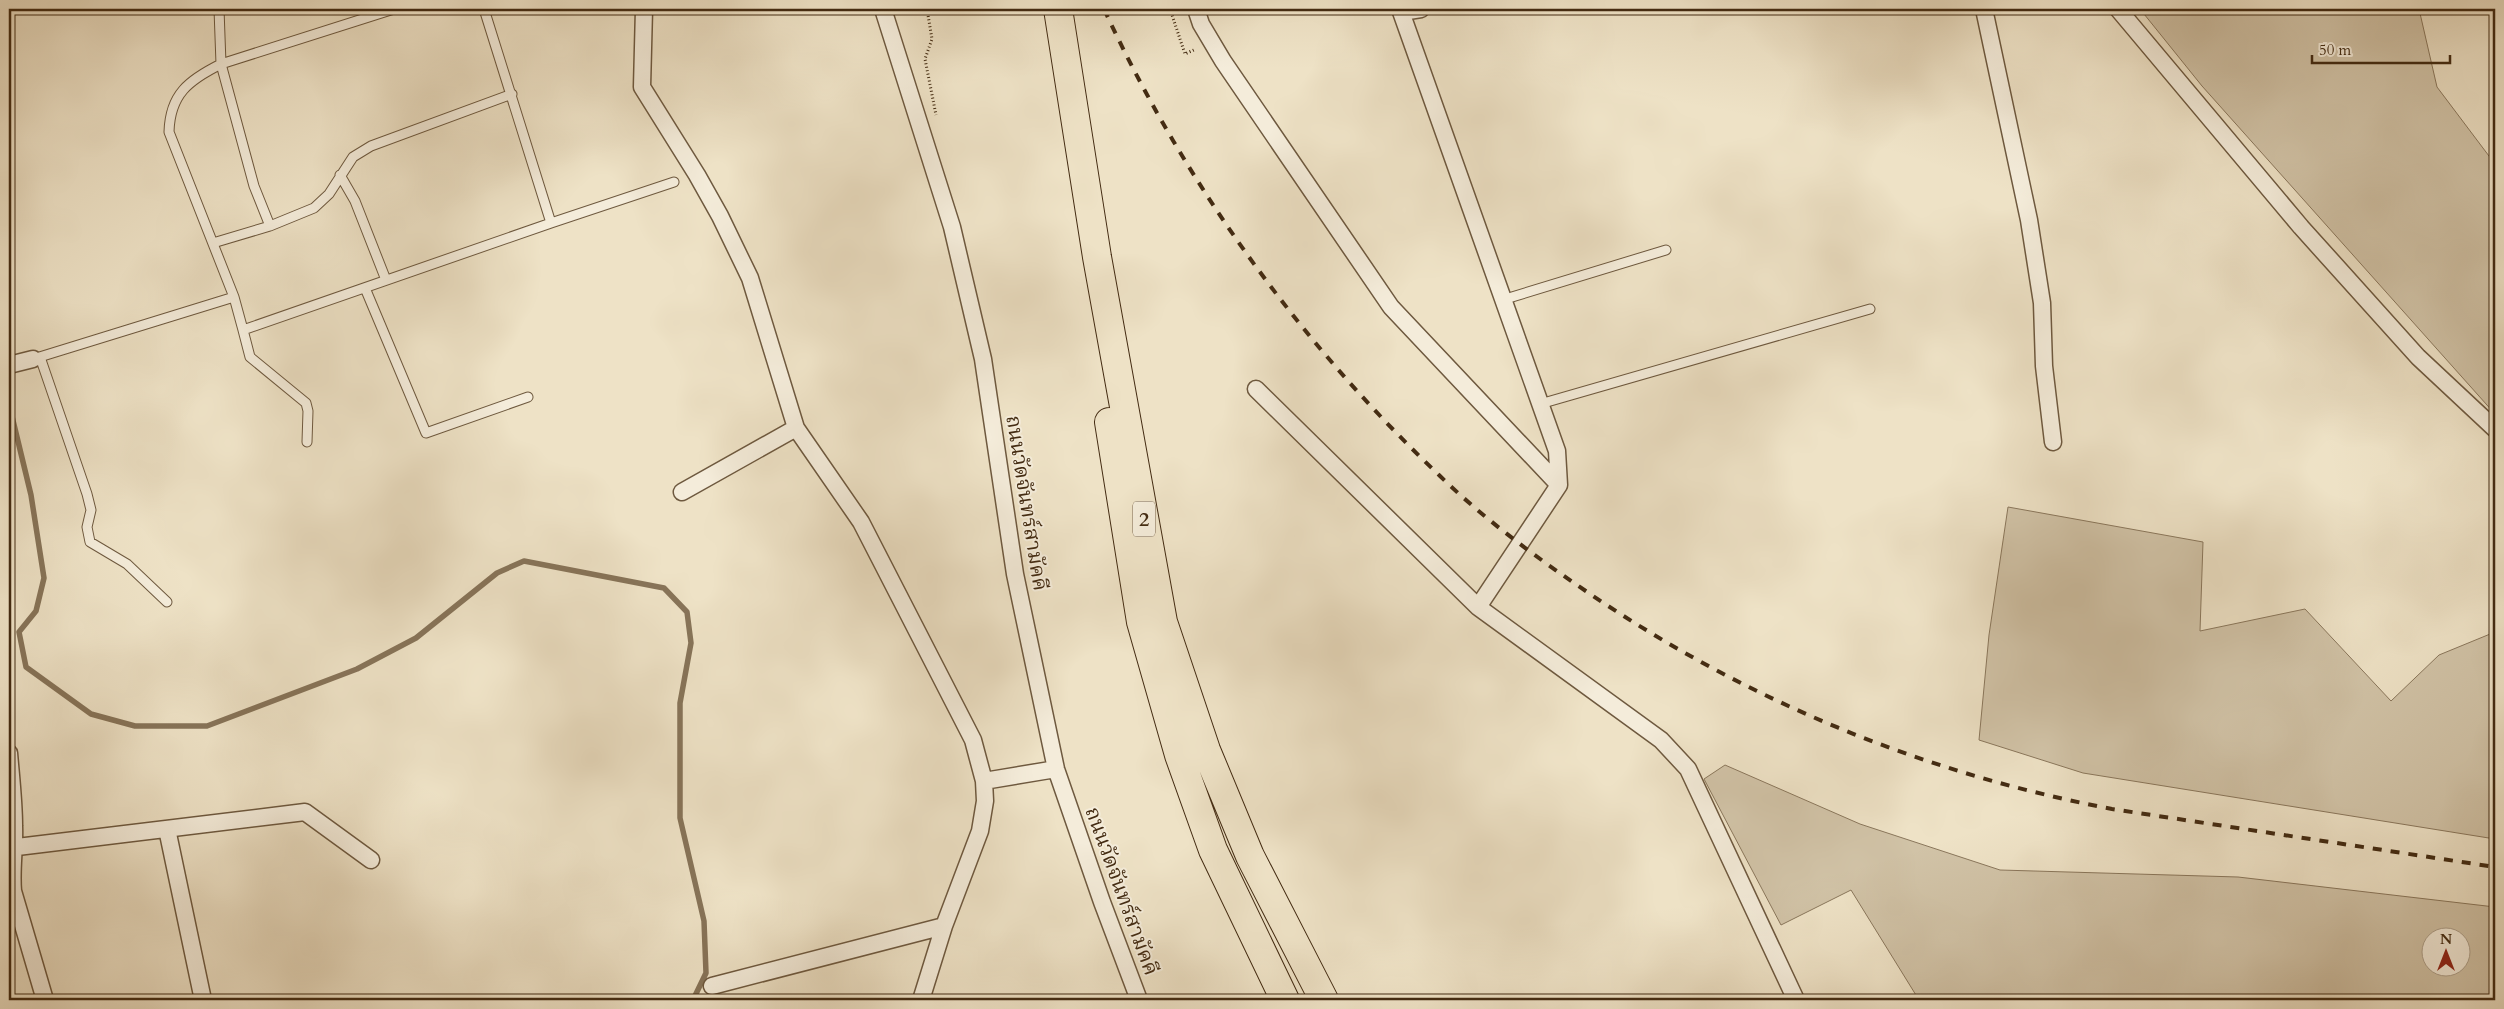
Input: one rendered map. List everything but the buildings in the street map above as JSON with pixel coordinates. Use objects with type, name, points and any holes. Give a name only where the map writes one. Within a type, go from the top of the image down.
[{"type":"highway","name":"2","points":[[1045,9],[1141,622],[1179,755],[1213,850],[1285,1000]]},
{"type":"highway","name":"2","points":[[1058,9],[1097,258],[1163,622],[1206,750],[1250,856],[1324,1000]]},
{"type":"street","points":[[644,9],[642,87],[697,175],[750,278],[796,428],[861,522],[973,740],[984,781],[986,801],[980,831],[944,926],[921,1000]]},
{"type":"street","name":"ถนนวัดจันทร์สามัคคี","points":[[883,9],[952,227],[984,359],[1015,574],[1056,769],[1102,902],[1139,1000]]},
{"type":"street","points":[[1196,9],[1201,24],[1211,42],[1391,307],[1559,485]]},
{"type":"street","points":[[1421,9],[1401,10],[1557,451],[1559,485],[1478,607]]},
{"type":"street","points":[[1984,9],[2029,220],[2042,303],[2044,366],[2054,442]]},
{"type":"street","points":[[2118,9],[2301,227],[2418,357],[2495,429]]},
{"type":"street","points":[[9,366],[36,358]]},
{"type":"street","points":[[1256,389],[1478,607],[1661,740],[1688,769],[1796,1000]]},
{"type":"street","points":[[682,492],[796,428]]},
{"type":"street","points":[[9,753],[13,891],[45,1000]]},
{"type":"street","points":[[984,781],[1056,769]]},
{"type":"street","points":[[12,848],[305,812],[371,860]]},
{"type":"street","points":[[167,829],[202,1000]]},
{"type":"street","points":[[712,986],[944,926]]},
{"type":"lane","points":[[220,9],[221,64],[254,186],[270,226]]},
{"type":"lane","points":[[307,442],[308,410],[306,403],[250,357],[234,296],[169,132],[170,118],[177,100],[191,80],[221,64],[394,9]]},
{"type":"lane","points":[[484,9],[551,223]]},
{"type":"lane","points":[[213,242],[270,226],[314,208],[329,194],[352,157],[371,146],[512,94]]},
{"type":"lane","points":[[340,176],[355,201],[386,280]]},
{"type":"lane","points":[[243,330],[674,182]]},
{"type":"lane","points":[[1502,300],[1666,250]]},
{"type":"lane","points":[[365,288],[426,433],[528,397]]},
{"type":"lane","points":[[166,602],[128,564],[90,542],[87,527],[91,510],[87,494],[36,358],[234,296]]},
{"type":"lane","points":[[1540,404],[1870,309]]},
{"type":"path","points":[[927,9],[932,39],[925,59],[936,115]]},
{"type":"path","points":[[1170,9],[1185,54],[1211,42]]},
{"type":"shaded area","points":[[2140,9],[2419,9],[2437,87],[2495,164],[2495,414],[2202,86]]},
{"type":"shaded area","points":[[2008,507],[2203,542],[2200,631],[2305,609],[2391,701],[2439,655],[2495,632],[2495,839],[2083,773],[1979,740],[1989,635]]},
{"type":"shaded area","points":[[1725,765],[1860,824],[2000,870],[2238,877],[2495,907],[2495,1000],[1919,1000],[1851,890],[1781,925],[1704,779]]},
{"type":"waterway","points":[[9,404],[31,495],[44,578],[36,611],[19,632],[26,667],[91,714],[135,726],[207,726],[357,669],[416,638],[497,573],[524,561],[664,588],[687,612],[691,643],[680,703],[680,818],[704,921],[706,973],[693,1000]]},
{"type":"railway","points":[[1104,9],[1136,74],[1171,137],[1209,199],[1250,258],[1340,372],[1389,425],[1472,505],[1541,560],[1639,626],[1767,696],[1833,726],[1900,752],[1969,774],[2040,793],[2112,809],[2495,867]]}]
